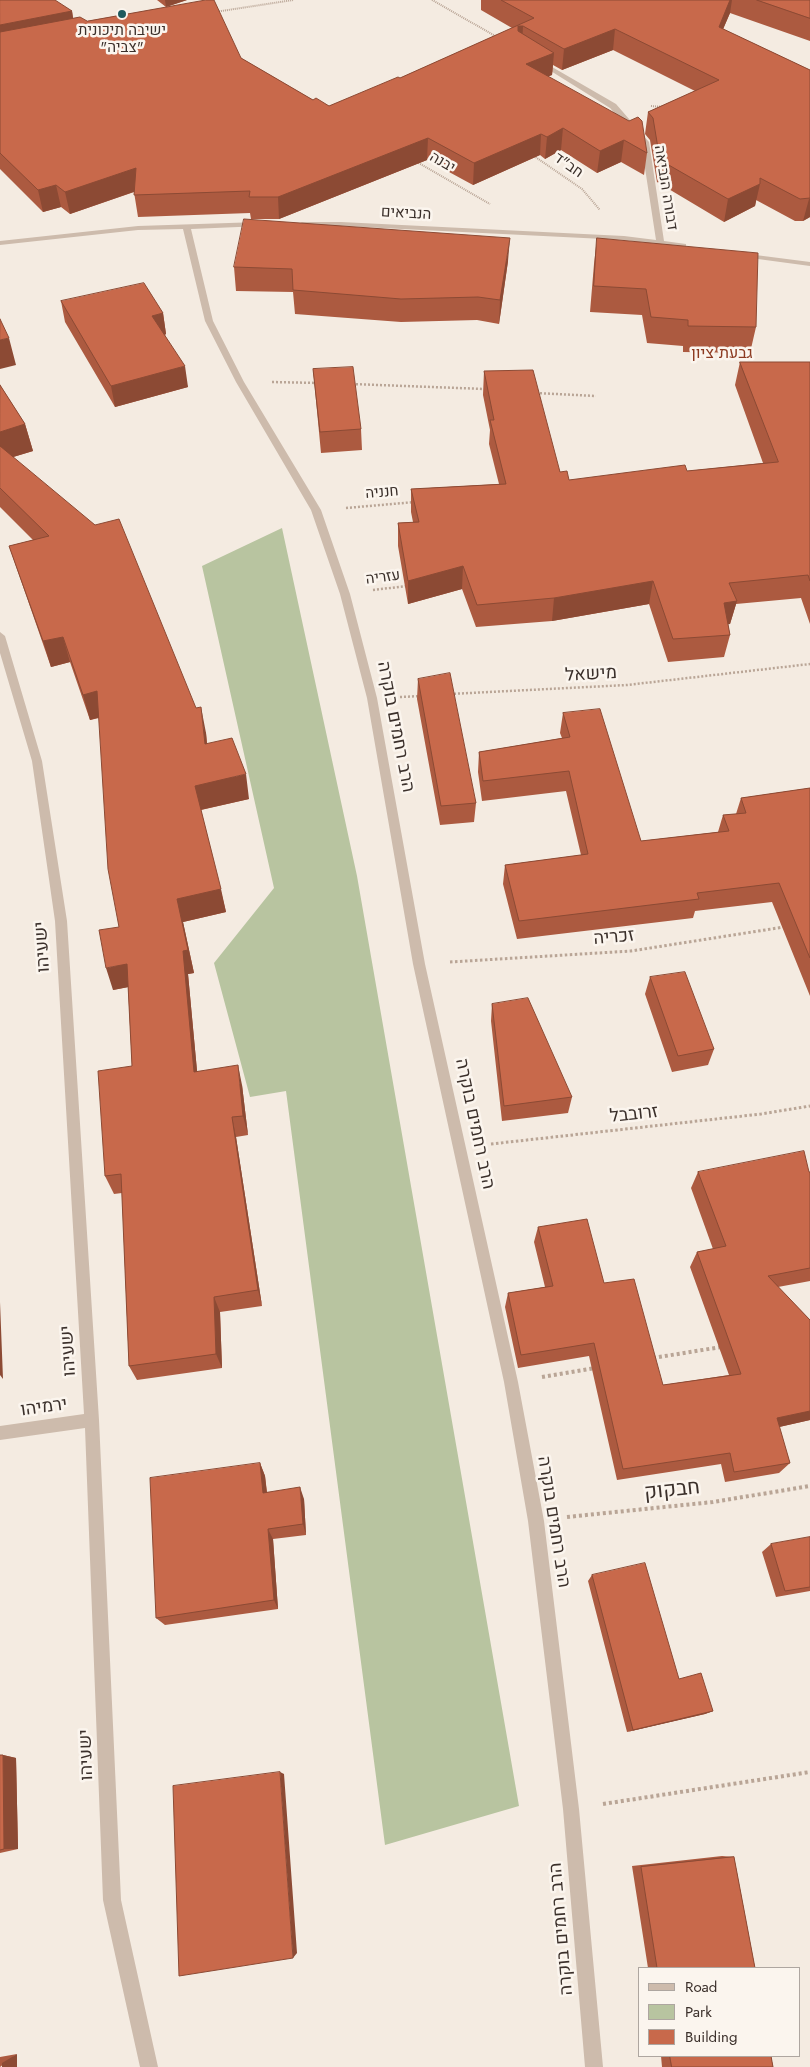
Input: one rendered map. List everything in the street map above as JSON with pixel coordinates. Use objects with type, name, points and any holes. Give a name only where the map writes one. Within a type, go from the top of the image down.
[{"type":"street","name":"דבורה הנביאה","points":[[520,50],[613,106],[645,142],[660,243]]},
{"type":"street","points":[[0,243],[138,228],[264,224]]},
{"type":"street","name":"הנביאים","points":[[293,224],[341,224],[624,238],[688,247]]},
{"type":"street","name":"הרב רחמים בוקרה","points":[[186,225],[209,321],[240,382],[316,510],[345,594],[372,698],[419,964],[511,1382],[536,1521],[571,1809],[594,2067]]},
{"type":"street","points":[[735,254],[810,264]]},
{"type":"street","name":"ישעיהו","points":[[0,636],[37,761],[61,921],[92,1420],[112,1900],[149,2067]]},
{"type":"street","name":"ירמיהו","points":[[0,1433],[92,1420]]},
{"type":"path","points":[[207,13],[293,0]]},
{"type":"path","points":[[432,0],[520,50]]},
{"type":"path","points":[[613,106],[670,107]]},
{"type":"path","name":"חב\"ד","points":[[531,154],[582,189],[624,238]]},
{"type":"path","name":"יבנה","points":[[407,156],[501,210],[516,233]]},
{"type":"path","points":[[240,382],[326,383]]},
{"type":"path","points":[[345,384],[490,390]]},
{"type":"path","points":[[528,392],[596,396]]},
{"type":"path","name":"חנניה","points":[[316,510],[422,502]]},
{"type":"path","name":"עזריה","points":[[345,594],[411,586]]},
{"type":"path","name":"מישאל","points":[[441,695],[627,685],[810,664]]},
{"type":"path","points":[[372,698],[431,695]]},
{"type":"path","name":"זכריה","points":[[419,964],[631,951],[791,926]]},
{"type":"path","name":"זרובבל","points":[[460,1148],[761,1114],[810,1106]]},
{"type":"path","points":[[646,1359],[723,1346]]},
{"type":"path","points":[[511,1382],[598,1368]]},
{"type":"path","name":"חבקוק","points":[[536,1521],[713,1502],[810,1486]]},
{"type":"path","points":[[571,1809],[810,1772]]},
{"type":"green space","points":[[282,528],[357,876],[519,1806],[385,1845],[286,1091],[250,1097],[214,963],[274,888],[202,566]]},
{"type":"building","points":[[0,0],[55,0],[72,11],[0,25]]},
{"type":"building","points":[[214,0],[241,58],[313,100],[316,98],[329,106],[398,77],[400,78],[534,18],[501,0],[730,0],[719,27],[810,70],[810,198],[800,199],[760,178],[760,184],[728,199],[660,160],[653,118],[648,112],[719,80],[615,29],[564,49],[523,26],[518,26],[518,31],[554,53],[526,64],[629,121],[638,117],[642,121],[647,153],[624,140],[600,151],[563,128],[547,137],[541,134],[474,163],[428,138],[278,197],[249,197],[250,191],[134,195],[136,168],[65,192],[56,185],[38,190],[0,153],[0,32],[80,17],[87,21]]},
{"type":"building","points":[[757,0],[810,0],[810,18]]},
{"type":"building","points":[[244,219],[510,238],[500,300],[478,297],[401,299],[293,290],[292,269],[234,267]]},
{"type":"building","points":[[597,238],[758,253],[756,327],[688,326],[688,320],[651,317],[646,289],[594,286]]},
{"type":"building","points":[[144,283],[163,313],[152,316],[185,366],[111,386],[61,301]]},
{"type":"building","points":[[0,319],[9,338],[0,340]]},
{"type":"building","points":[[740,362],[810,362],[810,581],[808,575],[729,583],[737,601],[724,603],[730,635],[673,639],[653,581],[554,598],[477,605],[463,566],[408,581],[398,523],[419,522],[411,489],[506,484],[490,420],[494,420],[484,371],[533,370],[560,472],[567,471],[569,480],[685,465],[687,471],[778,462]]},
{"type":"building","points":[[353,367],[361,429],[320,432],[313,369]]},
{"type":"building","points":[[0,385],[25,424],[0,432]]},
{"type":"building","points":[[0,446],[95,525],[119,519],[196,708],[201,707],[205,744],[232,738],[246,774],[195,786],[221,889],[177,899],[188,950],[183,951],[194,1072],[238,1065],[243,1116],[232,1117],[258,1290],[214,1297],[216,1354],[129,1366],[121,1174],[105,1176],[98,1071],[132,1066],[127,964],[106,968],[99,930],[119,927],[108,869],[97,691],[83,695],[63,637],[43,641],[9,546],[49,536],[0,488]]},
{"type":"building","points":[[450,673],[476,803],[441,806],[418,679]]},
{"type":"building","points":[[600,709],[641,841],[729,831],[723,815],[746,813],[741,798],[810,788],[810,958],[779,883],[697,893],[699,899],[519,921],[505,865],[588,854],[569,771],[483,781],[479,752],[570,737],[563,713]]},
{"type":"building","points":[[685,972],[714,1049],[678,1056],[650,977]]},
{"type":"building","points":[[528,998],[572,1097],[504,1106],[492,1004]]},
{"type":"building","points":[[804,1151],[810,1172],[810,1268],[768,1276],[810,1320],[810,1411],[777,1418],[790,1463],[734,1472],[730,1453],[623,1469],[594,1343],[521,1355],[508,1293],[553,1286],[538,1227],[587,1219],[604,1283],[634,1279],[663,1385],[741,1374],[697,1252],[726,1246],[698,1172]]},
{"type":"building","points":[[260,1463],[263,1493],[300,1487],[303,1524],[268,1529],[274,1600],[156,1618],[150,1478]]},
{"type":"building","points":[[810,1537],[810,1587],[785,1591],[771,1544]]},
{"type":"building","points":[[645,1563],[679,1679],[701,1673],[713,1711],[633,1730],[592,1575]]},
{"type":"building","points":[[0,1755],[3,1755],[4,1849],[0,1850]]},
{"type":"building","points":[[280,1772],[293,1958],[179,1976],[173,1786]]},
{"type":"building","points":[[734,1857],[755,1967],[657,1967],[641,1867]]},
{"type":"building","points":[[670,2057],[771,2057],[773,2067],[672,2067]]},
{"type":"place","name":"ישיבה תיכונית \"צביה\"","points":[[122,14]]},
{"type":"district","name":"גבעת ציון","points":[[722,354]]}]
